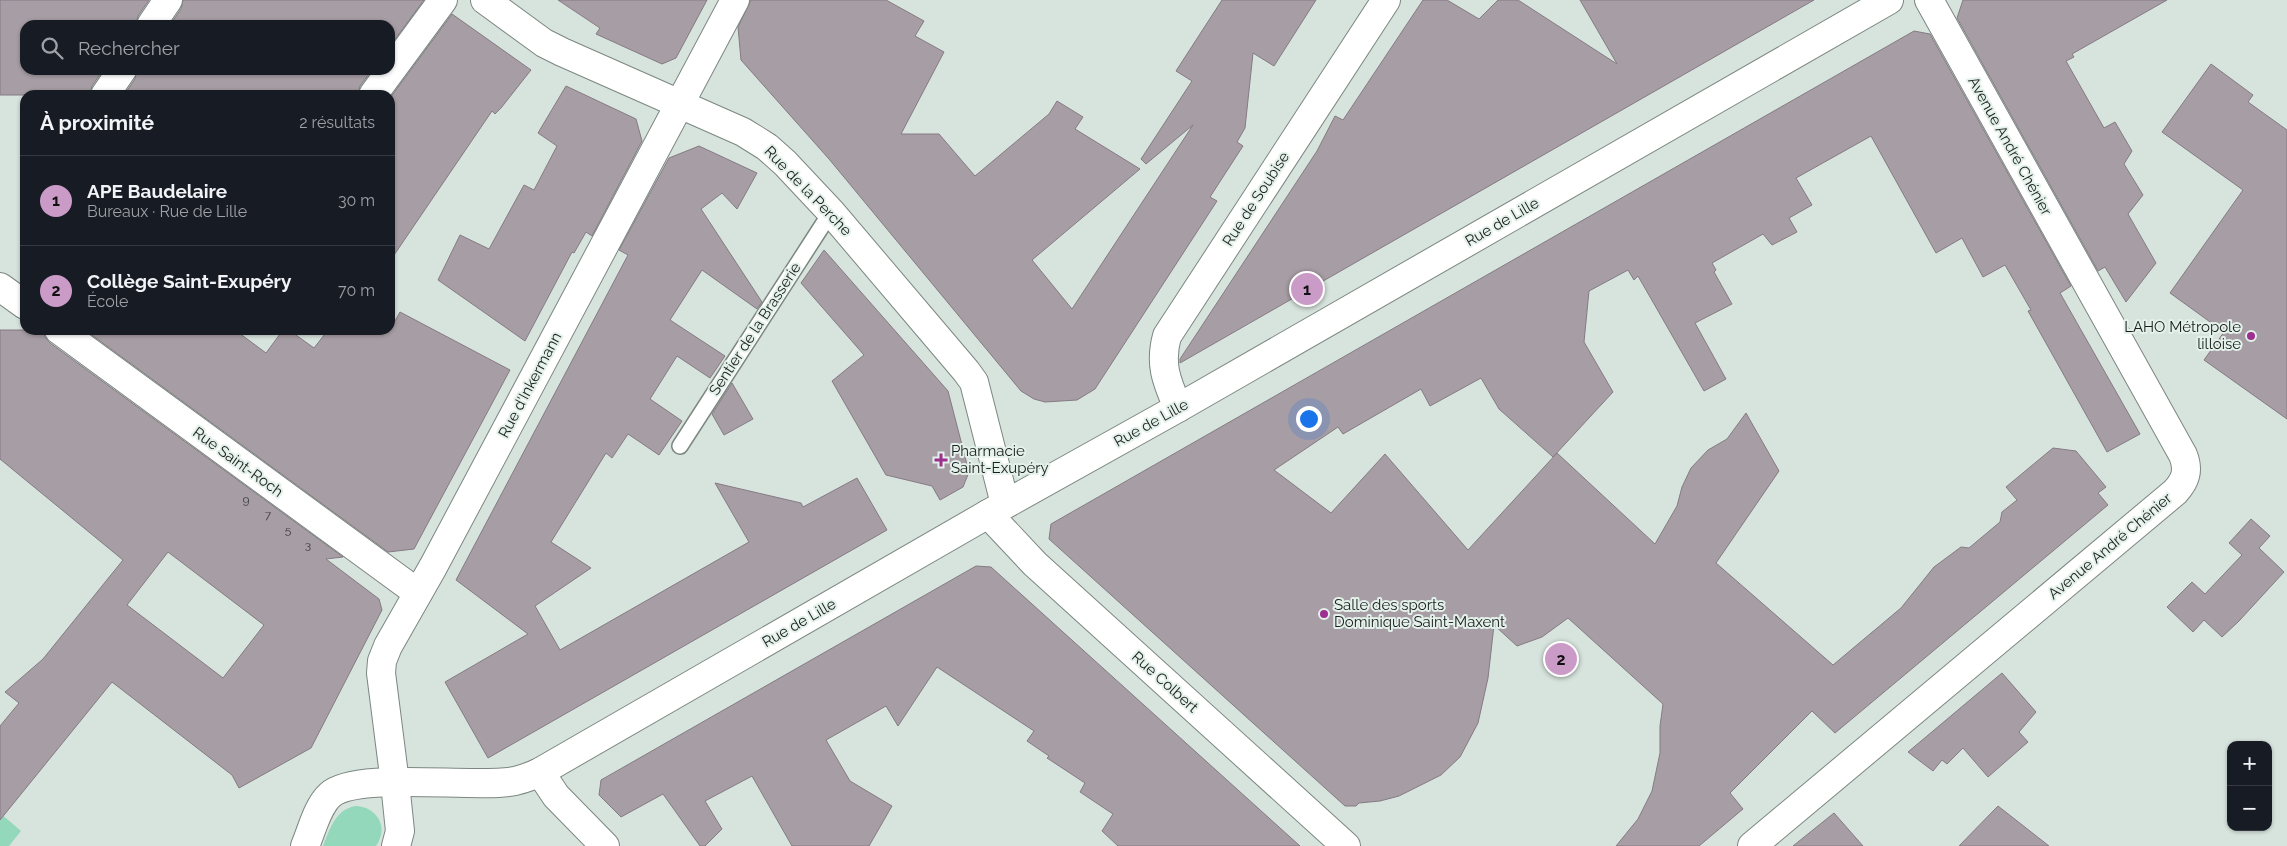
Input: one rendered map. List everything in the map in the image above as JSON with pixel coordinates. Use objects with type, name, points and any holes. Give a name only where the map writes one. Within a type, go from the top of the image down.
[{"type":"street","points":[[154,20],[168,0]]},
{"type":"street","points":[[395,65],[443,0]]},
{"type":"street","name":"Rue de la Perche","points":[[485,0],[544,43],[743,132],[767,147],[786,163],[974,382],[996,509]]},
{"type":"street","name":"Rue d'Inkermann","points":[[394,783],[381,667],[388,646],[735,0]]},
{"type":"street","name":"Rue de Soubise","points":[[1178,408],[1163,366],[1162,352],[1167,336],[1386,0]]},
{"type":"street","name":"Avenue André Chénier","points":[[1752,846],[2176,492],[2187,474],[2183,455],[1929,0]]},
{"type":"street","name":"Rue de Lille","points":[[305,846],[324,804],[339,789],[350,786],[394,783],[513,782],[540,772],[996,509],[1178,408],[1874,3]]},
{"type":"street","points":[[108,90],[119,75]]},
{"type":"street","points":[[377,90],[388,75]]},
{"type":"street","points":[[0,287],[20,301]]},
{"type":"street","name":"Rue Saint-Roch","points":[[66,335],[418,593]]},
{"type":"street","name":"Rue Colbert","points":[[996,509],[1035,564],[1346,846]]},
{"type":"street","points":[[540,772],[556,796],[605,846]]},
{"type":"street","points":[[394,783],[400,831],[396,846]]},
{"type":"lane","name":"Sentier de la Brasserie","points":[[680,446],[830,212]]},
{"type":"green space","points":[[355,806],[369,810],[379,819],[382,832],[376,846],[323,846],[338,816],[348,808]]},
{"type":"green space","points":[[0,813],[21,831],[9,846],[0,846]]},
{"type":"building","points":[[0,0],[149,0],[137,20],[20,20],[20,75],[100,75],[91,90],[20,90],[20,95],[0,95]]},
{"type":"building","points":[[183,0],[424,0],[395,39],[395,20],[173,20],[181,9]]},
{"type":"building","points":[[558,0],[707,0],[676,58],[662,64],[596,34],[600,28]]},
{"type":"building","points":[[751,0],[886,0],[924,21],[915,36],[944,52],[901,134],[939,134],[975,176],[1049,114],[1057,101],[1083,117],[1075,129],[1140,169],[1032,260],[1072,309],[1193,125],[1146,164],[1141,159],[1192,81],[1176,71],[1222,0],[1316,0],[1274,66],[1253,53],[1245,128],[1237,142],[1243,146],[1210,197],[1217,201],[1095,389],[1077,400],[1045,402],[1034,399],[1021,391],[829,159],[741,60],[738,27]]},
{"type":"building","points":[[1423,0],[1447,0],[1479,19],[1498,0],[1518,0],[1617,64],[1580,0],[1814,0],[1180,363],[1180,359],[1317,151],[1335,116],[1343,120]]},
{"type":"building","points":[[1963,0],[2167,0],[2072,54],[2074,57],[2066,61],[2104,128],[2115,122],[2132,151],[2124,164],[2143,195],[2128,214],[2156,263],[2126,302],[2105,267],[2098,271],[1957,18]]},
{"type":"building","points":[[452,14],[531,70],[501,108],[495,114],[492,111],[395,254],[395,91]]},
{"type":"building","points":[[1914,31],[1930,34],[2071,286],[2060,293],[2140,434],[2107,452],[2028,311],[2031,310],[2005,265],[1983,277],[1962,238],[1936,253],[1871,136],[1796,178],[1812,205],[1789,218],[1797,232],[1772,245],[1763,234],[1712,263],[1716,270],[1714,272],[1732,304],[1695,323],[1726,379],[1704,391],[1638,276],[1634,280],[1628,270],[1589,291],[1584,342],[1613,392],[1553,457],[1499,409],[1481,378],[1430,406],[1421,389],[1343,434],[1338,427],[1274,470],[1331,513],[1385,454],[1468,550],[1557,453],[1655,544],[1677,506],[1682,487],[1691,468],[1708,450],[1727,439],[1746,413],[1779,471],[1716,563],[1833,665],[1901,608],[1934,567],[1961,547],[1969,548],[2000,522],[2002,512],[2017,500],[2006,487],[2053,448],[2076,451],[2106,487],[2098,493],[2108,505],[1835,733],[1812,711],[1730,793],[1743,809],[1699,846],[1616,846],[1638,819],[1652,791],[1660,753],[1660,726],[1663,704],[1568,618],[1542,637],[1517,646],[1494,625],[1488,678],[1478,723],[1460,757],[1441,775],[1399,796],[1380,801],[1359,803],[1356,806],[1345,806],[1049,539],[1051,524]]},
{"type":"building","points":[[2211,64],[2253,95],[2248,102],[2287,130],[2287,419],[2204,360],[2224,332],[2170,293],[2243,190],[2162,132]]},
{"type":"building","points":[[136,75],[368,75],[359,90],[127,90]]},
{"type":"building","points":[[566,86],[636,119],[642,141],[592,236],[586,232],[574,253],[572,252],[525,341],[438,280],[460,235],[489,249],[524,185],[534,190],[557,146],[538,133]]},
{"type":"building","points":[[699,146],[757,173],[737,209],[722,193],[701,209],[762,302],[757,309],[702,270],[670,320],[725,356],[710,378],[677,356],[650,399],[682,421],[659,455],[628,434],[612,458],[606,453],[551,542],[591,568],[535,606],[560,650],[749,542],[715,483],[801,503],[803,507],[857,478],[887,530],[488,758],[445,682],[528,634],[456,580],[628,255],[619,250],[669,158]]},
{"type":"building","points":[[824,250],[948,391],[969,472],[963,487],[940,500],[932,486],[886,475],[832,381],[864,355],[801,283]]},
{"type":"building","points":[[400,312],[510,370],[414,549],[388,552],[92,335],[242,335],[266,353],[279,335],[296,335],[314,348],[324,335],[395,335],[395,321]]},
{"type":"building","points":[[0,330],[20,330],[20,335],[45,335],[50,343],[343,557],[326,559],[379,599],[382,610],[311,748],[239,788],[232,775],[112,682],[0,820],[0,726],[19,703],[5,692],[43,659],[123,560],[0,459]],"holes":[[[168,552],[264,625],[223,678],[127,605]]]},
{"type":"building","points":[[732,383],[753,419],[724,435],[712,414]]},
{"type":"building","points":[[2251,519],[2270,536],[2259,548],[2284,572],[2222,637],[2204,620],[2193,632],[2167,607],[2192,582],[2205,594],[2242,555],[2229,543]]},
{"type":"building","points":[[976,566],[991,567],[1300,846],[1118,846],[1102,831],[1113,814],[1080,792],[1085,783],[1047,758],[1049,756],[1027,741],[1034,731],[937,667],[898,726],[886,706],[826,740],[850,781],[892,806],[869,846],[792,846],[752,776],[705,801],[722,829],[705,846],[700,846],[663,794],[621,817],[599,795],[601,780]]},
{"type":"building","points":[[2002,673],[2036,712],[2019,732],[2028,742],[1988,777],[1963,748],[1947,764],[1942,760],[1933,771],[1908,752]]},
{"type":"building","points":[[1998,806],[2049,846],[1959,846]]},
{"type":"building","points":[[1834,813],[1863,846],[1793,846]]},
{"type":"place","name":"APE Baudelaire","points":[[1307,289]]},
{"type":"place","name":"LAHO Métropole lilloise","points":[[2251,336]]},
{"type":"place","name":"Pharmacie Saint-Exupéry","points":[[941,460]]},
{"type":"place","name":"Salle des sports Dominique Saint-Maxent","points":[[1324,614]]},
{"type":"place","name":"Collège Saint-Exupéry","points":[[1561,659]]}]
